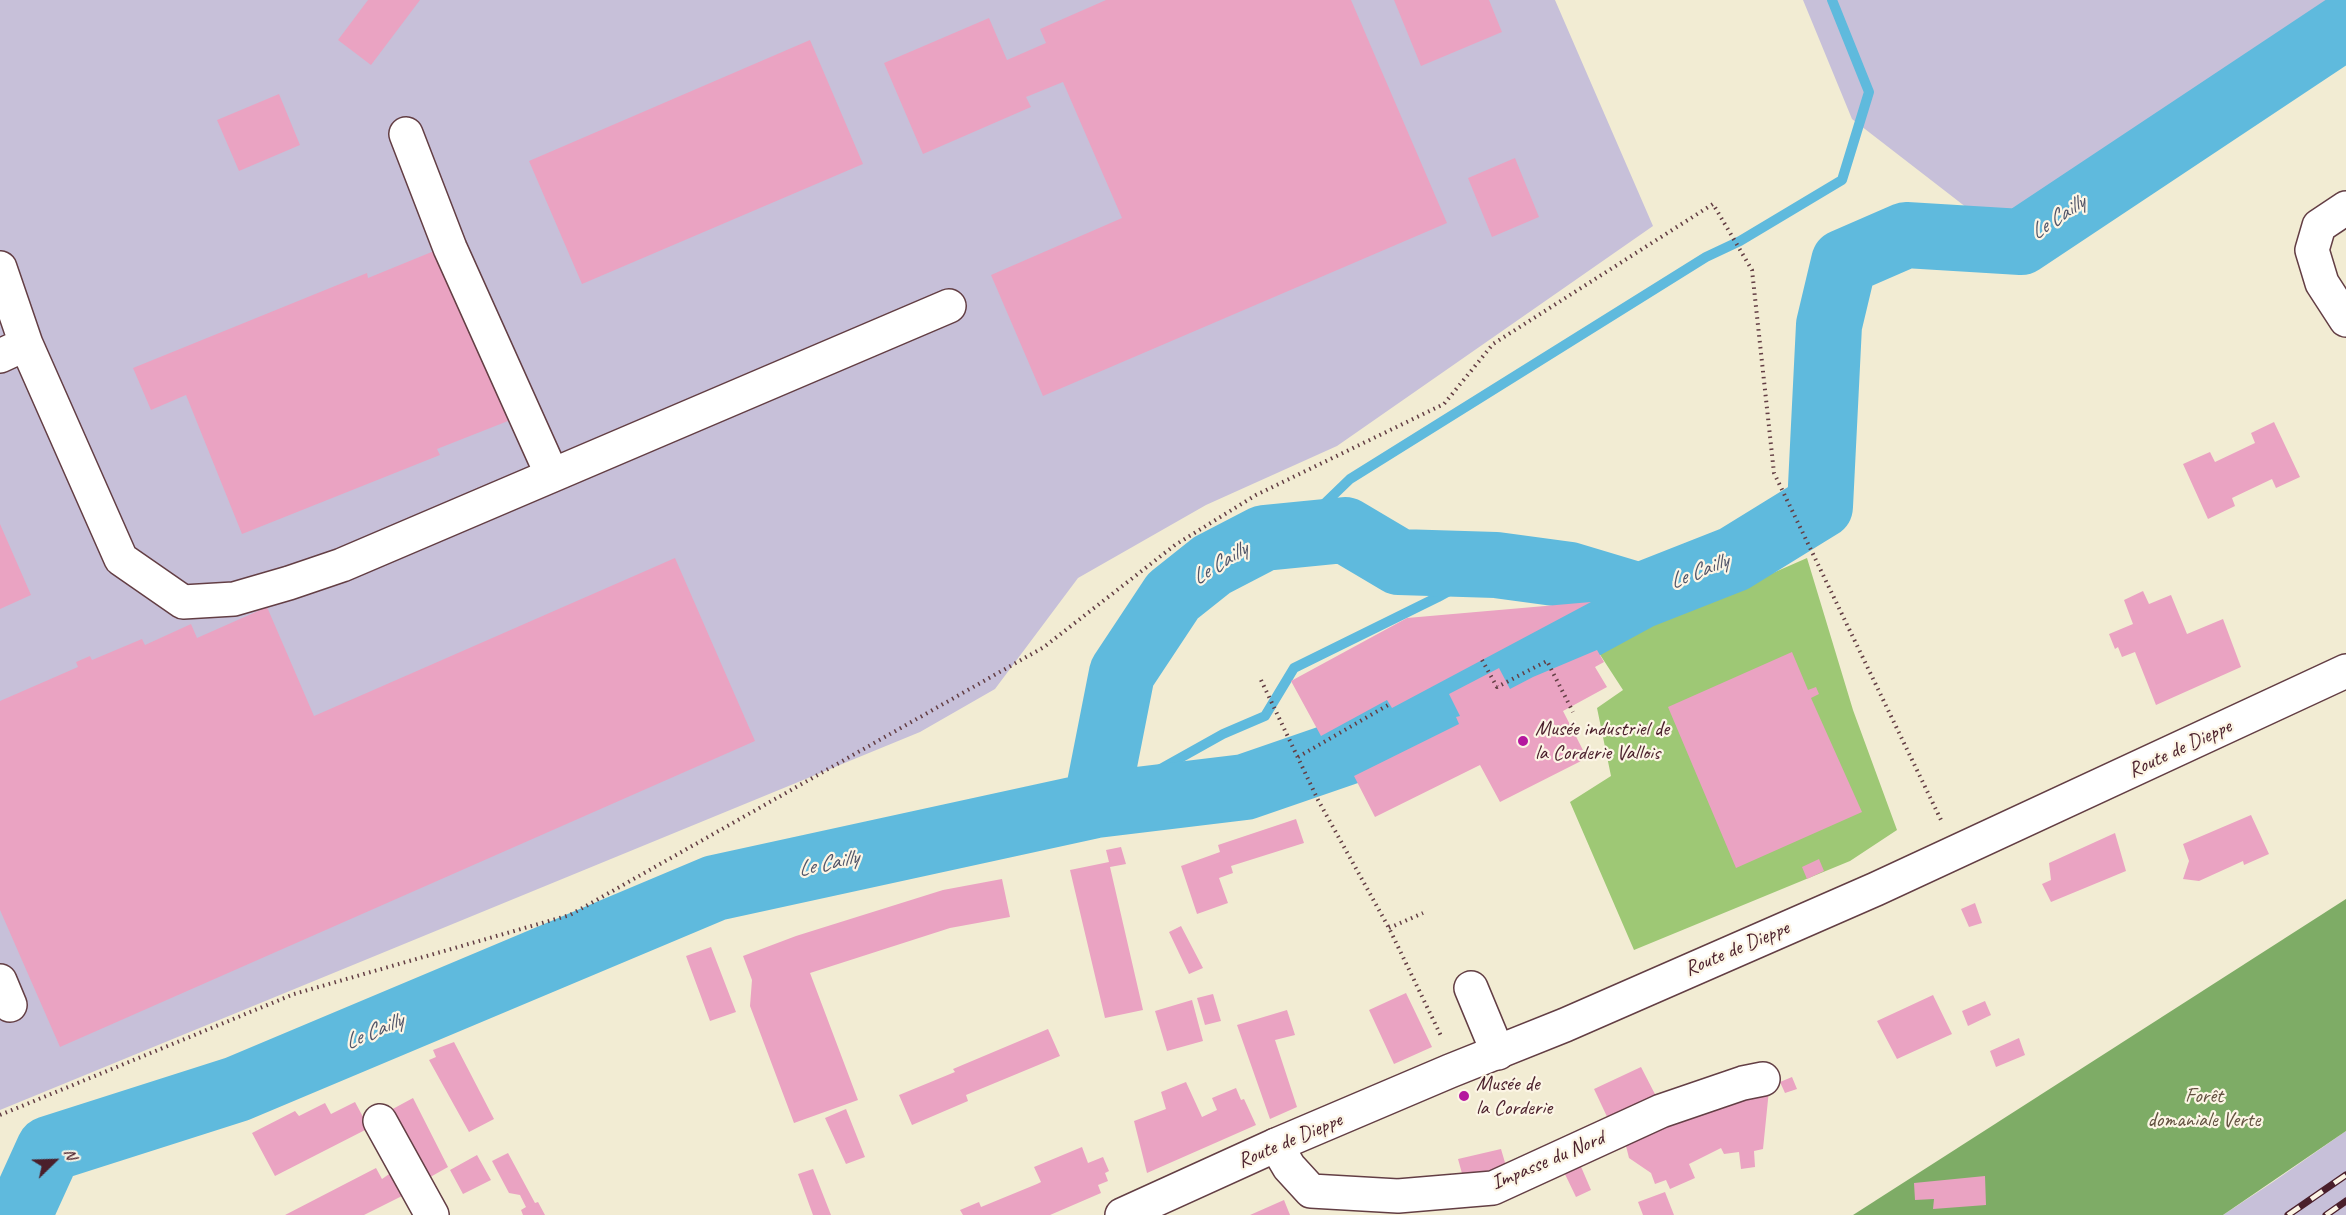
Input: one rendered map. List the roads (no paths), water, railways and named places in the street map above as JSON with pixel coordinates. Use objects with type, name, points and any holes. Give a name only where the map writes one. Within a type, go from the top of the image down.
[{"type":"main road","points":[[406,134],[450,248],[552,475]]},
{"type":"main road","points":[[2346,208],[2319,226],[2312,250],[2322,283],[2346,320]]},
{"type":"main road","points":[[0,268],[13,350],[121,559],[183,602],[234,599],[342,565],[949,306]]},
{"type":"main road","name":"Route de Dieppe","points":[[1122,1215],[1276,1145],[1457,1068],[1498,1053],[1956,854],[2346,671]]},
{"type":"main road","points":[[1471,988],[1498,1053]]},
{"type":"main road","name":"Impasse du Nord","points":[[1276,1145],[1289,1167],[1311,1191],[1398,1196],[1493,1188],[1660,1111],[1743,1083],[1763,1079]]},
{"type":"main road","points":[[380,1121],[432,1215]]},
{"type":"waterway","points":[[1293,534],[1350,479],[1706,257],[1740,241],[1842,180],[1869,92],[1832,0]]},
{"type":"waterway","name":"Le Cailly","points":[[19,1215],[49,1149],[237,1089],[715,888],[1096,805],[1122,673],[1173,596],[1212,565],[1264,538],[1345,530],[1399,562],[1496,565],[1570,575],[1640,596],[1734,559],[1820,506],[1829,325],[1844,262],[1906,235],[2021,242],[2346,26]]},
{"type":"waterway","points":[[1096,805],[1223,734],[1265,716],[1294,668],[1438,597],[1496,565]]},
{"type":"waterway","points":[[1096,805],[1245,787],[1364,746],[1640,596]]},
{"type":"railway","points":[[2288,1215],[2346,1175]]},
{"type":"railway","points":[[2326,1215],[2346,1201]]},
{"type":"place","name":"Musée industriel de la Corderie Vallois","points":[[1523,741]]},
{"type":"place","name":"Musée de la Corderie","points":[[1464,1096]]},
{"type":"park label","name":"Forêt domaniale Verte","points":[[2204,1108]]}]
